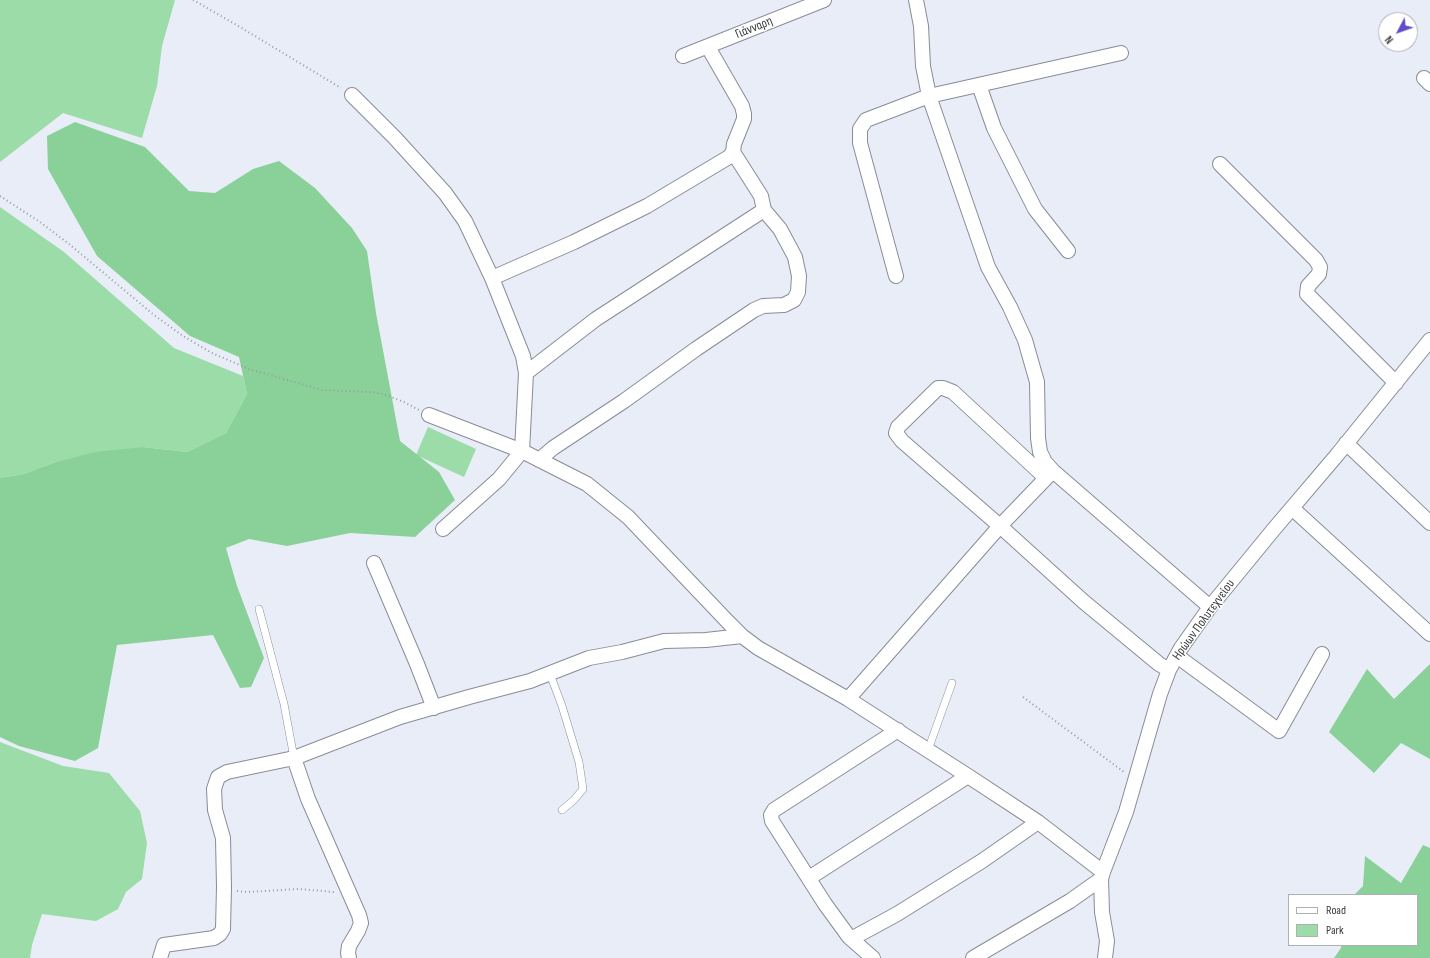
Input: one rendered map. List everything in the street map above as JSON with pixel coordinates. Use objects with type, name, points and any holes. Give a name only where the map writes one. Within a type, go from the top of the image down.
[{"type":"street","name":"Γιάνναρη","points":[[683,56],[824,0]]},
{"type":"street","points":[[916,0],[921,26],[923,66],[929,96],[988,267],[1025,340],[1037,382],[1038,438],[1040,452],[1049,475]]},
{"type":"street","points":[[492,278],[574,242],[647,206],[729,157],[733,152],[734,144],[744,119],[744,114],[742,106],[708,47]]},
{"type":"street","points":[[896,276],[860,143],[860,130],[866,120],[929,96],[1121,53]]},
{"type":"street","points":[[979,85],[994,128],[1036,210],[1068,251]]},
{"type":"street","points":[[352,95],[395,138],[445,192],[465,221],[492,278],[523,356],[526,373],[522,451],[499,479],[443,529]]},
{"type":"street","points":[[539,460],[553,448],[624,401],[696,349],[754,310],[763,306],[784,305],[794,300],[798,292],[799,276],[795,257],[780,229],[764,210],[762,196],[733,152]]},
{"type":"street","points":[[1220,164],[1316,260],[1320,268],[1318,274],[1308,286],[1307,294],[1396,382]]},
{"type":"street","points":[[526,373],[596,319],[764,210]]},
{"type":"street","name":"Ηρώων Πολυτεχνείου","points":[[1105,958],[1107,941],[1102,912],[1102,876],[1126,812],[1160,694],[1169,670],[1210,607],[1430,340]]},
{"type":"street","points":[[1169,670],[1084,602],[1000,526],[902,441],[896,433],[898,427],[938,388],[943,388],[953,392],[1049,475],[1210,607]]},
{"type":"street","points":[[429,415],[522,451],[586,484],[628,517],[742,636],[758,648],[848,699],[898,730],[1038,822],[1102,876],[1070,901],[973,958]]},
{"type":"street","points":[[1346,443],[1430,523]]},
{"type":"street","points":[[848,699],[1000,526],[1049,475]]},
{"type":"street","points":[[1292,508],[1430,634]]},
{"type":"street","points":[[374,563],[418,664],[434,708]]},
{"type":"street","points":[[160,958],[164,945],[214,938],[220,934],[222,929],[224,887],[223,838],[215,810],[214,789],[218,776],[227,772],[294,758],[400,717],[550,674],[589,658],[622,652],[664,641],[706,640],[742,636]]},
{"type":"street","points":[[1177,656],[1279,731],[1322,654]]},
{"type":"street","points":[[873,958],[851,939],[825,904],[772,820],[771,815],[774,810],[898,730]]},
{"type":"street","points":[[294,758],[308,799],[359,914],[361,923],[349,946],[349,958]]},
{"type":"street","points":[[809,878],[968,776]]},
{"type":"street","points":[[851,939],[897,914],[982,861],[1038,822]]},
{"type":"lane","points":[[259,609],[284,704],[294,758]]},
{"type":"lane","points":[[550,674],[562,706],[579,762],[583,789],[574,800],[562,810]]},
{"type":"lane","points":[[928,750],[952,683]]},
{"type":"path","points":[[193,0],[352,95]]},
{"type":"path","points":[[0,196],[40,222],[69,244],[154,315],[183,336],[212,353],[249,369],[322,390],[371,392],[383,394],[404,402],[429,415]]},
{"type":"path","points":[[1023,697],[1135,780]]},
{"type":"path","points":[[224,887],[247,892],[299,889],[350,894]]},
{"type":"green space","points":[[0,0],[175,0],[162,46],[157,86],[142,138],[63,113],[0,162]]},
{"type":"green space","points":[[75,122],[145,147],[189,191],[215,193],[253,169],[279,161],[315,188],[352,228],[367,251],[376,313],[400,441],[439,472],[455,500],[415,537],[350,533],[287,546],[249,539],[226,548],[237,586],[264,658],[251,687],[240,688],[213,635],[117,645],[98,748],[75,761],[19,746],[0,737],[0,478],[24,474],[53,463],[95,452],[143,447],[187,452],[226,433],[247,394],[239,357],[190,336],[97,256],[48,169],[47,136]]},
{"type":"green space","points":[[0,207],[64,252],[174,348],[243,376],[247,394],[226,433],[187,452],[143,447],[53,463],[24,474],[0,478]]},
{"type":"green space","points":[[428,427],[476,449],[464,477],[416,455]]},
{"type":"green space","points":[[1430,664],[1430,759],[1401,743],[1374,773],[1329,732],[1367,669],[1394,699]]},
{"type":"green space","points":[[0,742],[63,766],[109,773],[140,811],[147,843],[142,879],[126,892],[118,909],[96,921],[42,914],[32,945],[30,958],[0,958]]},
{"type":"green space","points":[[1423,845],[1430,848],[1430,958],[1334,958],[1341,946],[1418,946],[1418,894],[1355,894],[1363,886],[1365,856],[1401,883]]}]
